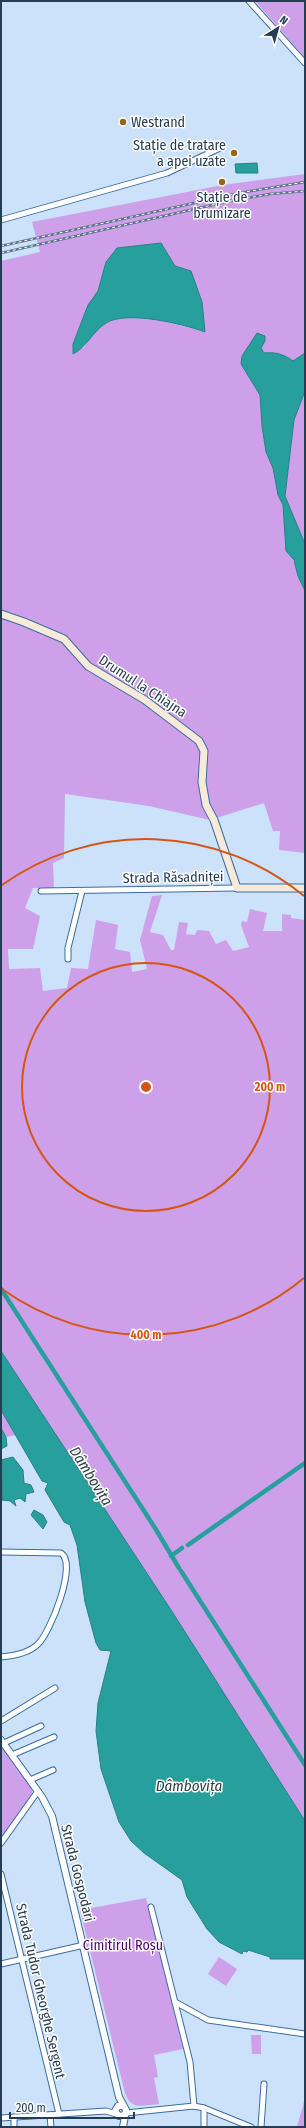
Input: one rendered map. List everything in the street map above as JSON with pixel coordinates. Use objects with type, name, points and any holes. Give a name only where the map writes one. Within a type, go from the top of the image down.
[{"type":"main road","name":"Drumul la Chiajna","points":[[1,614],[59,637],[68,643],[82,661],[96,672],[151,704],[200,741],[204,751],[202,782],[206,804],[221,840],[237,888]]},
{"type":"main road","name":"Strada Răsadniței","points":[[237,888],[305,888]]},
{"type":"street","points":[[249,1],[305,63]]},
{"type":"street","points":[[1,220],[167,173],[222,147]]},
{"type":"street","name":"Strada Răsadniței","points":[[41,891],[237,888]]},
{"type":"street","points":[[68,959],[68,948],[82,891]]},
{"type":"street","points":[[1,1552],[58,1553],[64,1555],[67,1567],[64,1588],[42,1639],[31,1649],[1,1657]]},
{"type":"street","points":[[1,1721],[55,1688]]},
{"type":"street","points":[[2,1742],[41,1726]]},
{"type":"street","points":[[12,1755],[54,1737]]},
{"type":"street","name":"Strada Gospodari","points":[[2,1742],[38,1791],[52,1816],[84,1945],[118,2095],[123,2126]]},
{"type":"street","points":[[30,1780],[53,1770]]},
{"type":"street","points":[[1,1843],[38,1791]]},
{"type":"street","name":"Strada Tudor Gheorghe Sergent","points":[[1,1874],[59,2114]]},
{"type":"street","points":[[151,1907],[190,2062],[194,2106]]},
{"type":"street","points":[[1,1964],[84,1945]]},
{"type":"street","points":[[175,2002],[214,2021],[305,2034]]},
{"type":"street","points":[[261,2127],[264,2084]]},
{"type":"street","points":[[1,2118],[133,2111],[194,2106],[204,2108],[251,2127]]},
{"type":"street","points":[[204,2108],[204,2127]]},
{"type":"street","points":[[50,2115],[51,2127]]},
{"type":"street","points":[[14,2117],[14,2127]]},
{"type":"green space","points":[[255,1],[305,1],[305,58]]},
{"type":"green space","points":[[305,174],[305,353],[293,361],[279,354],[264,353],[261,348],[265,341],[251,344],[242,356],[241,364],[260,395],[262,426],[266,452],[273,468],[278,495],[283,505],[288,554],[293,560],[305,591],[305,853],[279,850],[280,831],[273,831],[264,803],[210,820],[149,806],[65,794],[64,858],[53,863],[54,888],[33,888],[25,908],[40,916],[33,949],[8,949],[9,969],[40,968],[43,991],[67,988],[71,968],[88,969],[96,920],[118,925],[115,949],[130,952],[132,972],[147,969],[140,940],[152,896],[162,895],[150,932],[163,935],[171,950],[174,950],[179,922],[188,923],[186,934],[195,935],[197,930],[209,931],[216,944],[226,940],[233,951],[249,947],[241,925],[242,921],[247,922],[250,909],[267,913],[263,931],[282,931],[282,914],[291,915],[291,918],[305,920],[305,1821],[173,1613],[1,1351],[1,261],[40,252],[32,222],[223,185]],"holes":[[[161,243],[175,266],[205,332],[144,318],[119,319],[108,322],[100,327],[83,349],[88,305],[98,291],[117,248]]]},
{"type":"green space","points":[[305,391],[305,544],[285,496],[294,420]]},
{"type":"green space","points":[[1,1410],[16,1435],[6,1437],[1,1428]]},
{"type":"green space","points":[[1,1744],[32,1788],[32,1794],[1,1838]]},
{"type":"green space","name":"Cimitirul Roșu","points":[[146,1898],[183,2049],[154,2055],[158,2077],[154,2078],[159,2104],[138,2106],[134,2105],[128,2099],[125,2093],[80,1910]]},
{"type":"green space","points":[[219,1957],[237,1969],[226,1986],[208,1974]]},
{"type":"green space","points":[[251,2035],[261,2035],[261,2054],[252,2054]]},
{"type":"green space","points":[[305,2098],[305,2127],[297,2127]]},
{"type":"water","points":[[257,163],[258,173],[236,173],[235,164]]},
{"type":"water","points":[[161,243],[175,266],[191,271],[202,302],[205,332],[170,322],[141,318],[115,319],[101,326],[78,351],[73,354],[73,344],[88,305],[98,291],[106,262],[117,248]]},
{"type":"water","points":[[257,333],[265,336],[265,341],[261,348],[264,353],[279,354],[293,361],[305,353],[305,391],[294,420],[285,496],[305,544],[305,591],[298,576],[294,560],[286,551],[283,505],[278,495],[273,468],[266,452],[262,426],[260,395],[241,364],[242,356]]},
{"type":"water","name":"Dâmbovița","points":[[1,1351],[173,1613],[305,1821],[305,1959],[270,1959],[270,1957],[248,1950],[247,1952],[243,1951],[242,1954],[219,1942],[207,1929],[187,1897],[182,1880],[144,1853],[131,1841],[119,1822],[101,1769],[96,1731],[98,1703],[111,1651],[100,1650],[96,1643],[85,1602],[77,1545],[70,1525],[64,1522],[45,1490],[48,1483],[42,1481],[1,1410]]},
{"type":"water","points":[[1,1428],[6,1437],[7,1446],[1,1449]]},
{"type":"water","points":[[13,1457],[23,1470],[24,1483],[31,1485],[34,1492],[26,1494],[25,1502],[20,1498],[14,1500],[16,1506],[10,1501],[2,1500],[1,1460]]},
{"type":"water","points":[[34,1510],[43,1515],[47,1522],[43,1529],[31,1515]]},
{"type":"waterway","points":[[1,1289],[155,1528],[179,1568]]},
{"type":"waterway","points":[[188,1545],[305,1463]]},
{"type":"waterway","points":[[171,1556],[182,1548]]},
{"type":"waterway","points":[[181,1571],[305,1765]]},
{"type":"railway","points":[[1,246],[239,193],[305,182]]},
{"type":"railway","points":[[1,253],[230,201],[270,194],[305,191]]},
{"type":"place","name":"Westrand","points":[[123,122]]},
{"type":"place","name":"Stație de tratare a apei uzate","points":[[234,153]]},
{"type":"place","name":"Stație de brumizare","points":[[222,182]]}]
